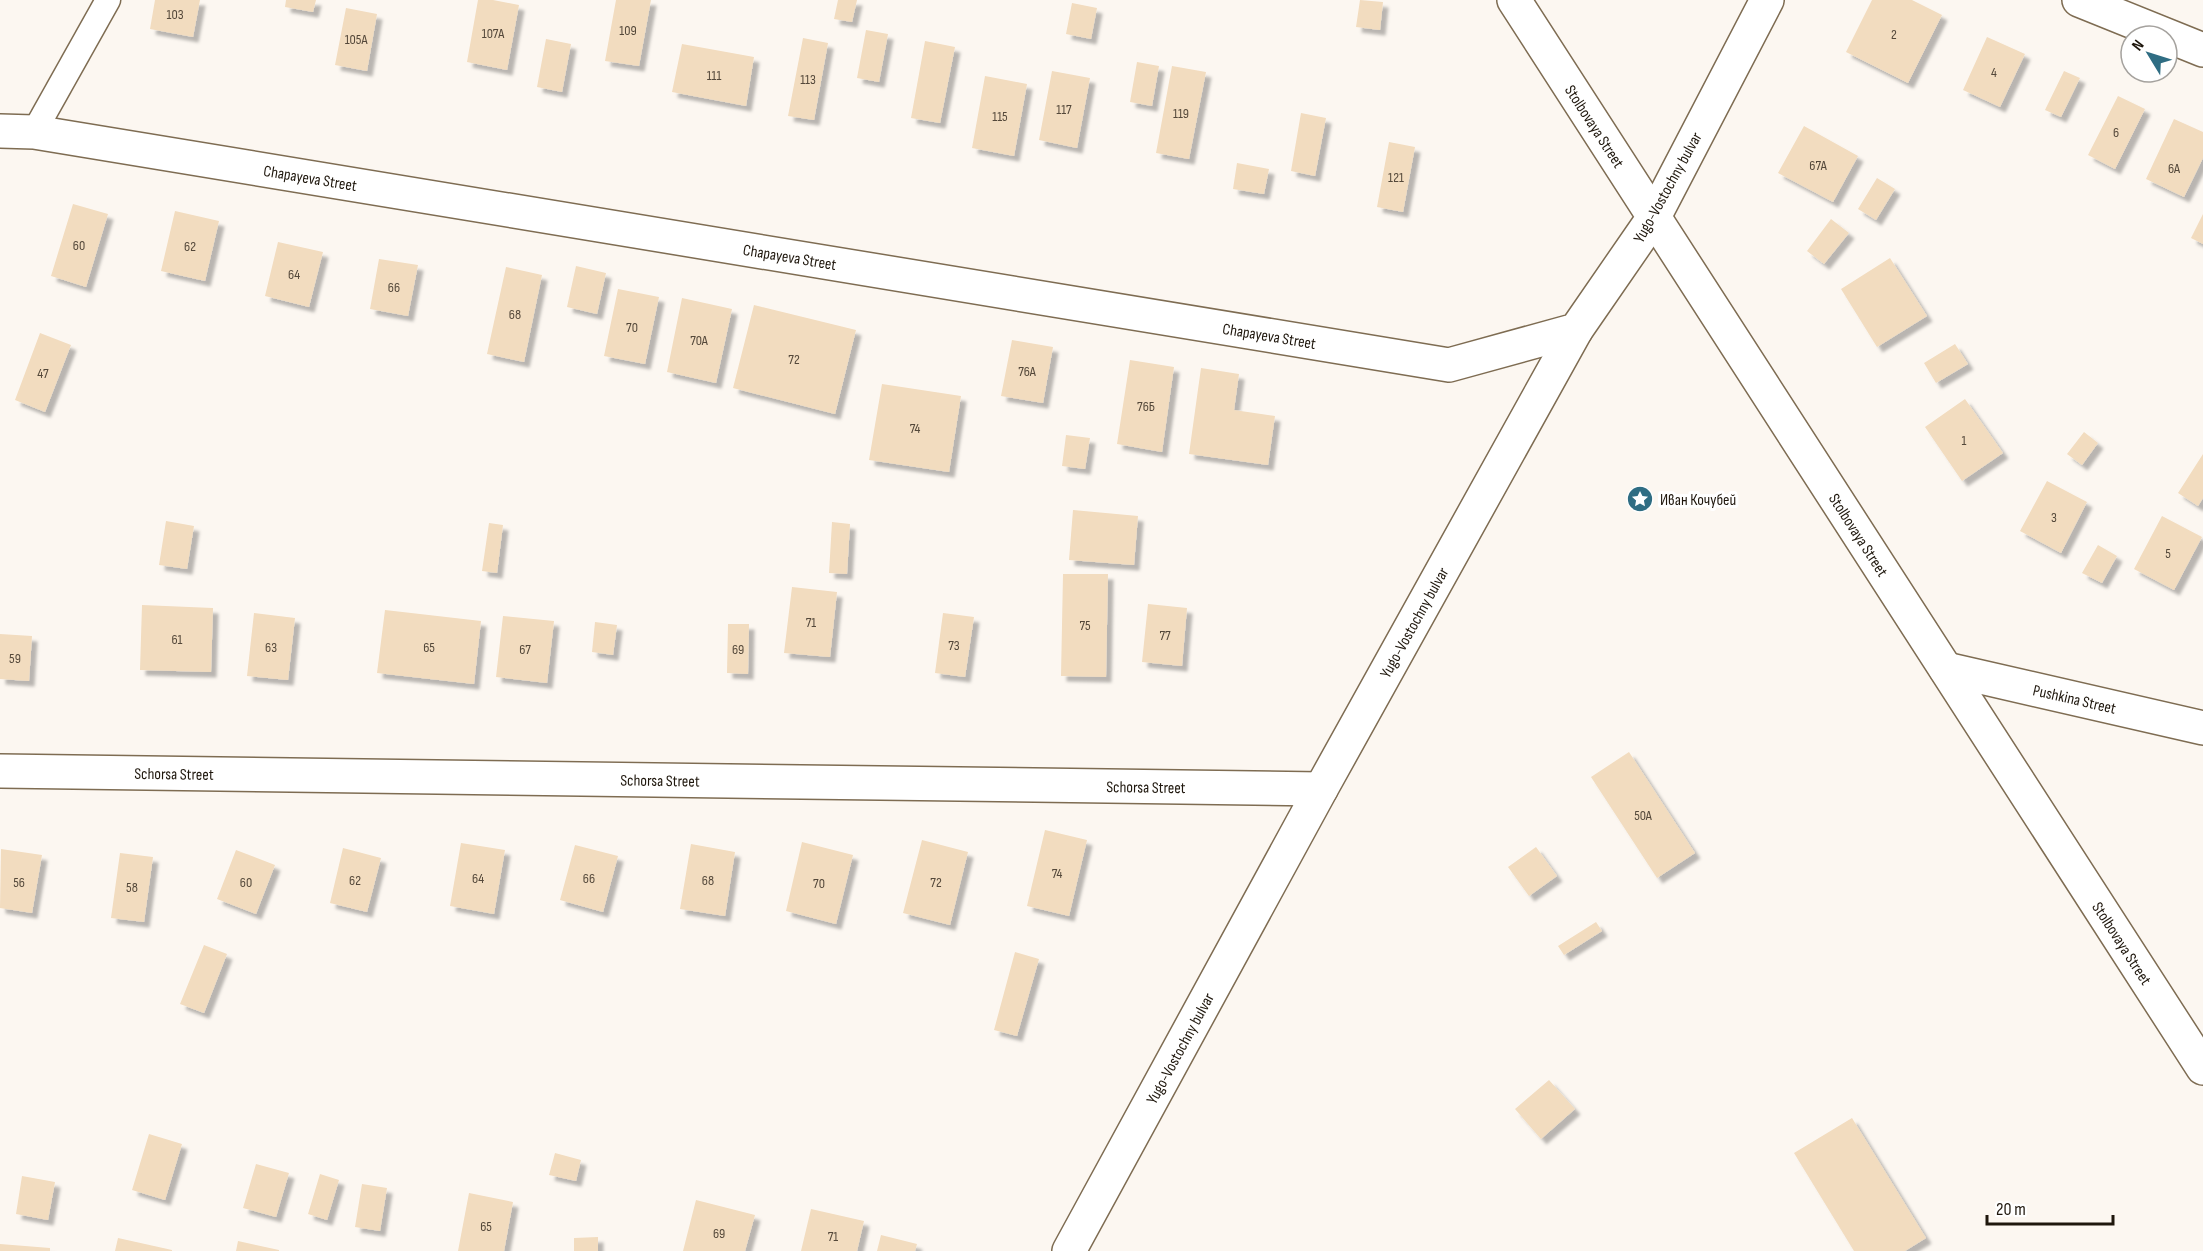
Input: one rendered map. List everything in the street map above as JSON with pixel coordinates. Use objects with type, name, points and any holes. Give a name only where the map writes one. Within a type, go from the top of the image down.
[{"type":"street","name":"Stolbovaya Street","points":[[1514,0],[2203,1068]]},
{"type":"street","name":"Yugo-Vostochny bulvar","points":[[1069,1251],[1321,789],[1576,330],[1654,217],[1767,0]]},
{"type":"street","points":[[2079,0],[2203,50]]},
{"type":"street","name":"Chapayeva Street","points":[[0,131],[34,132],[1449,365],[1576,330]]},
{"type":"street","name":"Pushkina Street","points":[[1946,669],[2203,728]]},
{"type":"street","name":"Schorsa Street","points":[[0,771],[1321,789]]},
{"type":"lane","points":[[34,132],[108,0]]},
{"type":"building","points":[[155,0],[200,0],[193,37],[150,29]]},
{"type":"building","points":[[286,0],[316,0],[313,12],[285,7]]},
{"type":"building","points":[[478,0],[493,0],[519,5],[507,70],[467,62]]},
{"type":"building","points":[[616,0],[651,0],[639,66],[605,61]]},
{"type":"building","points":[[838,0],[857,0],[852,22],[834,19]]},
{"type":"building","points":[[1360,0],[1383,2],[1380,30],[1356,27]]},
{"type":"building","points":[[1872,0],[1912,0],[1942,15],[1908,83],[1846,52]]},
{"type":"building","points":[[1072,3],[1097,8],[1091,39],[1066,34]]},
{"type":"building","points":[[346,8],[377,14],[367,71],[335,65]]},
{"type":"building","points":[[866,30],[888,34],[879,82],[857,78]]},
{"type":"building","points":[[1987,37],[2025,54],[2000,107],[1963,90]]},
{"type":"building","points":[[803,38],[828,43],[814,120],[788,116]]},
{"type":"building","points":[[546,39],[571,44],[562,92],[537,87]]},
{"type":"building","points":[[925,41],[955,47],[940,123],[911,118]]},
{"type":"building","points":[[682,44],[754,57],[746,106],[672,92]]},
{"type":"building","points":[[1137,62],[1159,66],[1152,106],[1130,102]]},
{"type":"building","points":[[1172,66],[1206,72],[1189,159],[1156,153]]},
{"type":"building","points":[[1052,71],[1090,78],[1077,148],[1039,140]]},
{"type":"building","points":[[2064,71],[2080,78],[2061,117],[2045,110]]},
{"type":"building","points":[[985,76],[1027,84],[1014,156],[972,148]]},
{"type":"building","points":[[2118,96],[2145,109],[2115,169],[2088,155]]},
{"type":"building","points":[[1301,113],[1326,118],[1315,176],[1291,171]]},
{"type":"building","points":[[2174,119],[2203,132],[2203,158],[2184,197],[2146,179]]},
{"type":"building","points":[[1804,126],[1858,156],[1833,202],[1778,173]]},
{"type":"building","points":[[1389,142],[1415,147],[1403,212],[1377,207]]},
{"type":"building","points":[[1237,163],[1269,169],[1264,194],[1233,189]]},
{"type":"building","points":[[1877,178],[1895,189],[1876,220],[1858,209]]},
{"type":"building","points":[[73,204],[108,214],[86,287],[51,276]]},
{"type":"building","points":[[175,211],[219,221],[205,281],[161,271]]},
{"type":"building","points":[[2203,214],[2203,244],[2191,238]]},
{"type":"building","points":[[1831,219],[1849,233],[1824,264],[1807,251]]},
{"type":"building","points":[[278,242],[323,252],[309,307],[265,296]]},
{"type":"building","points":[[1890,258],[1927,316],[1877,347],[1841,289]]},
{"type":"building","points":[[379,259],[418,265],[408,316],[370,309]]},
{"type":"building","points":[[576,266],[606,273],[597,314],[567,307]]},
{"type":"building","points":[[506,267],[542,275],[524,362],[487,354]]},
{"type":"building","points":[[618,289],[659,297],[645,364],[604,356]]},
{"type":"building","points":[[682,298],[732,309],[716,383],[667,372]]},
{"type":"building","points":[[754,305],[856,330],[835,414],[733,388]]},
{"type":"building","points":[[40,333],[71,345],[45,412],[15,400]]},
{"type":"building","points":[[1012,340],[1053,347],[1043,403],[1001,396]]},
{"type":"building","points":[[1955,344],[1968,364],[1936,383],[1924,363]]},
{"type":"building","points":[[1130,360],[1174,367],[1162,452],[1117,444]]},
{"type":"building","points":[[1201,368],[1239,374],[1234,410],[1275,416],[1268,465],[1189,454]]},
{"type":"building","points":[[882,384],[961,396],[949,472],[869,460]]},
{"type":"building","points":[[1965,399],[2003,453],[1962,481],[1925,427]]},
{"type":"building","points":[[2084,432],[2098,443],[2082,465],[2067,454]]},
{"type":"building","points":[[1066,435],[1090,438],[1085,469],[1062,466]]},
{"type":"building","points":[[2203,454],[2203,498],[2198,506],[2178,493]]},
{"type":"building","points":[[2047,481],[2087,502],[2061,553],[2020,531]]},
{"type":"building","points":[[1073,510],[1138,516],[1134,565],[1069,560]]},
{"type":"building","points":[[2162,516],[2202,537],[2174,590],[2134,569]]},
{"type":"building","points":[[166,521],[194,526],[187,569],[159,565]]},
{"type":"building","points":[[832,522],[850,524],[847,574],[829,573]]},
{"type":"building","points":[[489,523],[503,525],[497,573],[482,571]]},
{"type":"building","points":[[2098,545],[2117,556],[2102,583],[2082,573]]},
{"type":"building","points":[[1063,574],[1108,574],[1106,677],[1061,676]]},
{"type":"building","points":[[792,587],[837,592],[830,657],[784,653]]},
{"type":"building","points":[[1148,604],[1187,608],[1182,666],[1142,662]]},
{"type":"building","points":[[142,605],[213,608],[211,672],[140,670]]},
{"type":"building","points":[[385,610],[481,621],[474,684],[377,673]]},
{"type":"building","points":[[254,613],[295,618],[288,680],[247,676]]},
{"type":"building","points":[[943,613],[974,617],[965,677],[935,673]]},
{"type":"building","points":[[503,616],[554,621],[547,683],[496,677]]},
{"type":"building","points":[[595,622],[617,625],[613,655],[592,652]]},
{"type":"building","points":[[728,624],[749,624],[748,674],[727,673]]},
{"type":"building","points":[[0,634],[32,636],[29,681],[0,679]]},
{"type":"building","points":[[1629,752],[1695,853],[1657,878],[1591,777]]},
{"type":"building","points":[[1045,830],[1087,840],[1069,916],[1027,906]]},
{"type":"building","points":[[922,840],[968,852],[950,925],[903,913]]},
{"type":"building","points":[[802,842],[853,855],[836,924],[786,911]]},
{"type":"building","points":[[461,843],[505,850],[494,914],[450,906]]},
{"type":"building","points":[[691,844],[735,852],[725,916],[680,909]]},
{"type":"building","points":[[575,845],[618,856],[603,912],[560,900]]},
{"type":"building","points":[[1536,847],[1557,876],[1529,896],[1508,867]]},
{"type":"building","points":[[343,848],[381,858],[367,912],[330,903]]},
{"type":"building","points":[[1,849],[42,855],[32,913],[0,908]]},
{"type":"building","points":[[236,850],[275,865],[256,914],[217,899]]},
{"type":"building","points":[[120,853],[153,857],[144,922],[111,918]]},
{"type":"building","points":[[1596,922],[1602,931],[1564,955],[1558,946]]},
{"type":"building","points":[[204,945],[227,954],[204,1013],[180,1004]]},
{"type":"building","points":[[1015,952],[1039,959],[1017,1036],[994,1030]]},
{"type":"building","points":[[1549,1080],[1575,1109],[1541,1139],[1515,1109]]},
{"type":"building","points":[[1852,1118],[1926,1238],[1905,1251],[1854,1251],[1794,1153]]},
{"type":"building","points":[[149,1134],[182,1144],[165,1200],[132,1190]]},
{"type":"building","points":[[555,1153],[581,1160],[576,1181],[549,1175]]},
{"type":"building","points":[[256,1164],[289,1173],[276,1217],[243,1208]]},
{"type":"building","points":[[320,1174],[339,1180],[327,1220],[308,1214]]},
{"type":"building","points":[[22,1176],[55,1182],[48,1220],[16,1214]]},
{"type":"building","points":[[362,1184],[387,1188],[380,1231],[355,1227]]},
{"type":"building","points":[[469,1193],[513,1202],[504,1251],[458,1251]]},
{"type":"building","points":[[696,1200],[755,1215],[745,1251],[683,1251]]},
{"type":"building","points":[[811,1209],[864,1221],[857,1251],[801,1251]]},
{"type":"building","points":[[881,1235],[917,1244],[915,1251],[877,1251]]},
{"type":"building","points":[[598,1237],[598,1251],[574,1251],[574,1238]]},
{"type":"building","points":[[118,1238],[172,1250],[172,1251],[115,1251]]},
{"type":"building","points":[[238,1241],[279,1250],[279,1251],[236,1251]]},
{"type":"building","points":[[0,1244],[50,1248],[50,1251],[0,1251]]},
{"type":"place","name":"Иван Кочубей","points":[[1640,499]]}]
